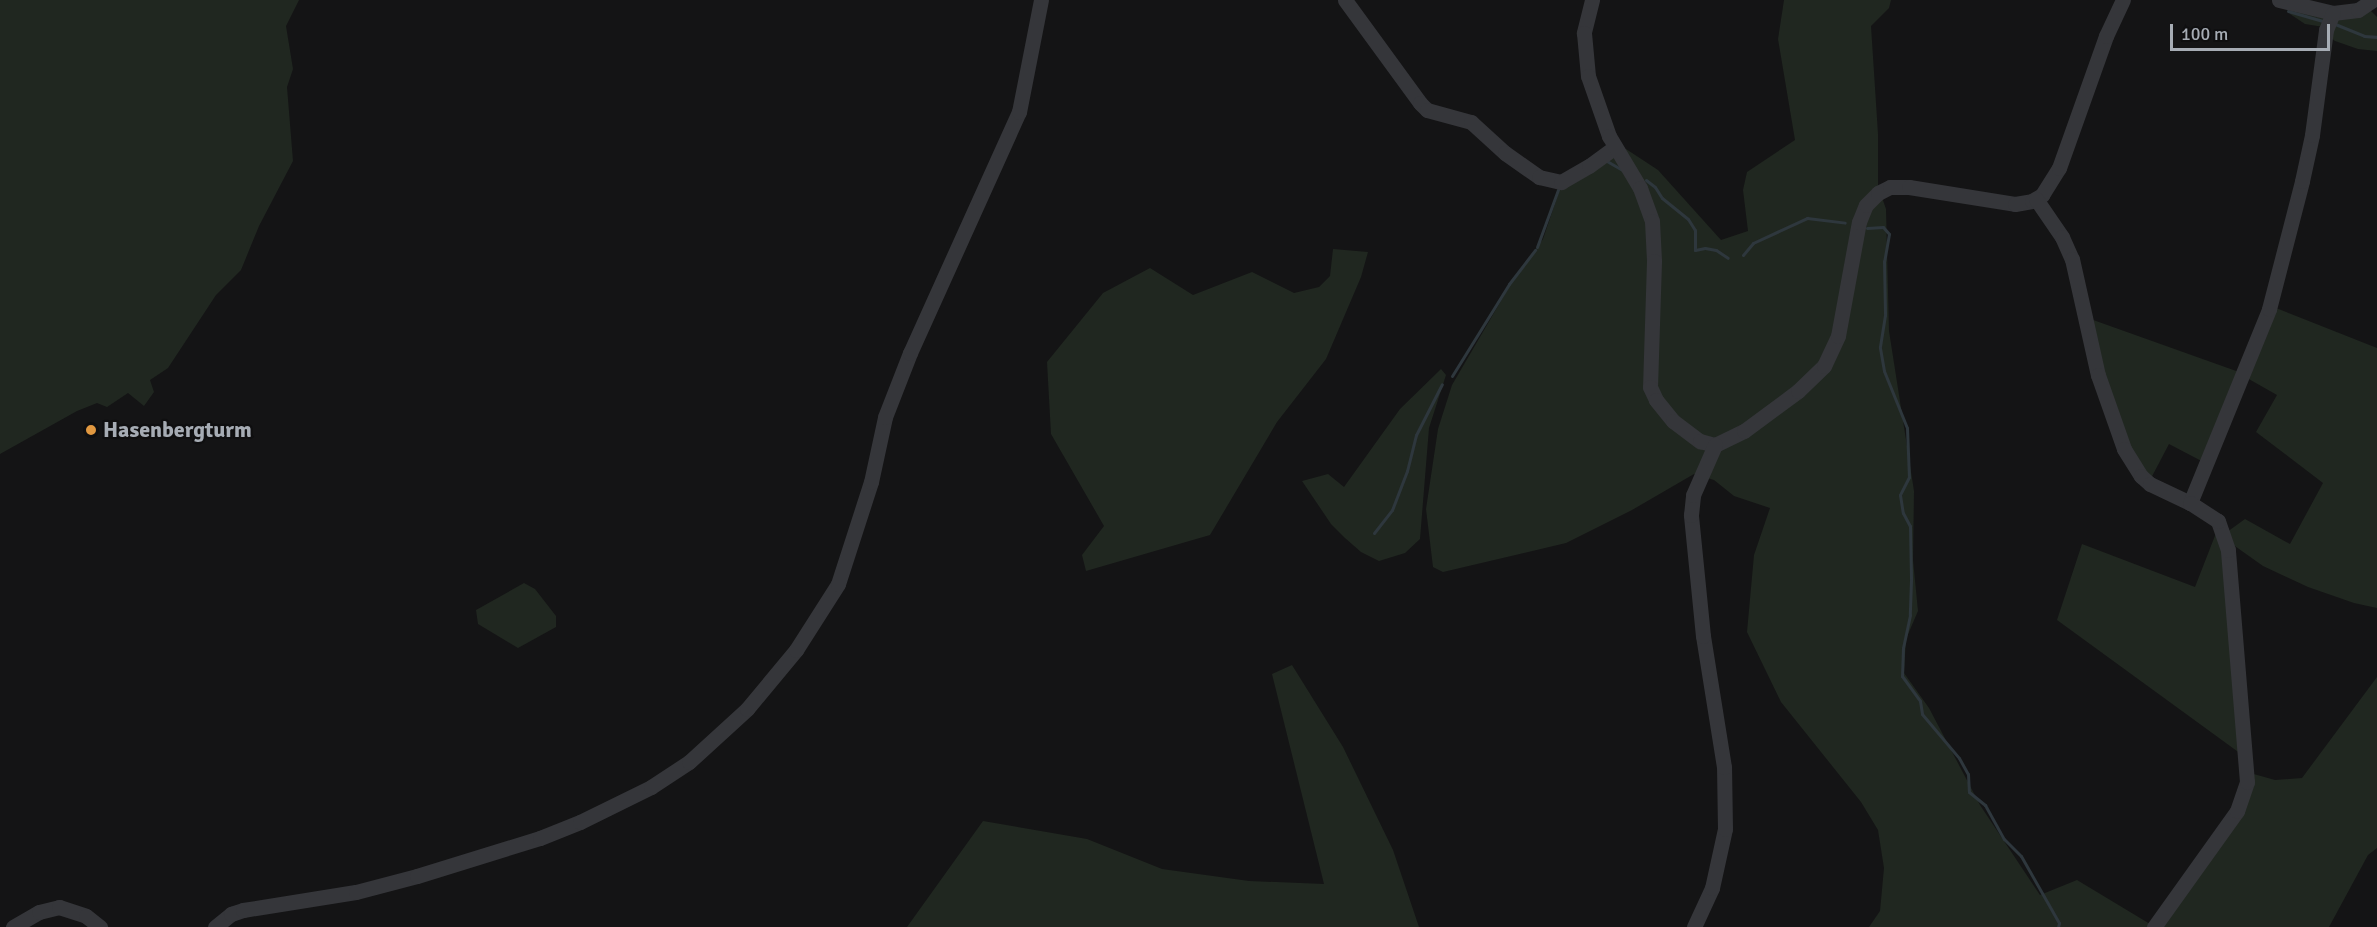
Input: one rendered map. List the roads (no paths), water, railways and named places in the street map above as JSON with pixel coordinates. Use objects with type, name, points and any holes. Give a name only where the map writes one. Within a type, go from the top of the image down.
[{"type":"street","points":[[215,927],[231,914],[243,910],[356,892],[417,876],[540,838],[580,822],[651,787],[689,762],[747,709],[796,650],[838,584],[871,482],[885,417],[910,353],[1019,112],[1041,0]]},
{"type":"street","points":[[1345,0],[1420,103],[1428,110],[1472,122],[1505,153],[1539,177],[1561,182],[1615,147]]},
{"type":"street","points":[[1592,0],[1586,18],[1584,53],[1594,97],[1615,147],[1640,188],[1652,221],[1654,261],[1650,387],[1656,400],[1673,422],[1700,441],[1715,444],[1728,440],[1752,426],[1798,391],[1824,366],[1834,348],[1840,327],[1859,222],[1866,205],[1878,192],[1884,188],[1900,186],[2006,203],[2022,203],[2036,199],[2047,189],[2059,168],[2106,36],[2123,0]]},
{"type":"street","points":[[2279,0],[2333,13],[2358,10],[2373,0]]},
{"type":"street","points":[[2190,502],[2269,309],[2312,135],[2326,30],[2333,13]]},
{"type":"street","points":[[2036,199],[2062,237],[2072,259],[2098,375],[2124,449],[2150,484],[2190,502],[2218,522],[2228,550],[2247,782],[2237,811],[2154,927]]},
{"type":"street","points":[[1694,927],[1713,888],[1725,829],[1724,767],[1703,636],[1690,515],[1693,495],[1715,444]]},
{"type":"street","points":[[13,927],[39,912],[59,907],[86,916],[100,927]]},
{"type":"waterway","points":[[2288,11],[2324,21]]},
{"type":"waterway","points":[[2335,24],[2364,36],[2377,37]]},
{"type":"waterway","points":[[1605,160],[1622,170]]},
{"type":"waterway","points":[[1646,180],[1655,187],[1662,198],[1688,219],[1695,230],[1695,250],[1705,248],[1716,250],[1728,258]]},
{"type":"waterway","points":[[1537,247],[1559,187]]},
{"type":"waterway","points":[[1743,255],[1753,243],[1807,218],[1845,223]]},
{"type":"waterway","points":[[1867,228],[1883,227],[1889,234],[1884,261],[1885,315],[1880,348],[1884,371],[1907,428],[1909,477],[1900,495],[1903,513],[1910,526],[1911,580],[1910,615],[1903,648],[1902,676],[1920,701],[1922,714],[1959,758],[1968,774],[1969,792],[1985,805],[2004,839],[2021,856],[2059,923],[2058,927]]},
{"type":"waterway","points":[[1452,376],[1509,284],[1535,250]]},
{"type":"waterway","points":[[1374,533],[1392,510],[1407,471],[1416,435],[1442,384]]},
{"type":"place","name":"Hasenbergturm","points":[[91,430]]}]
